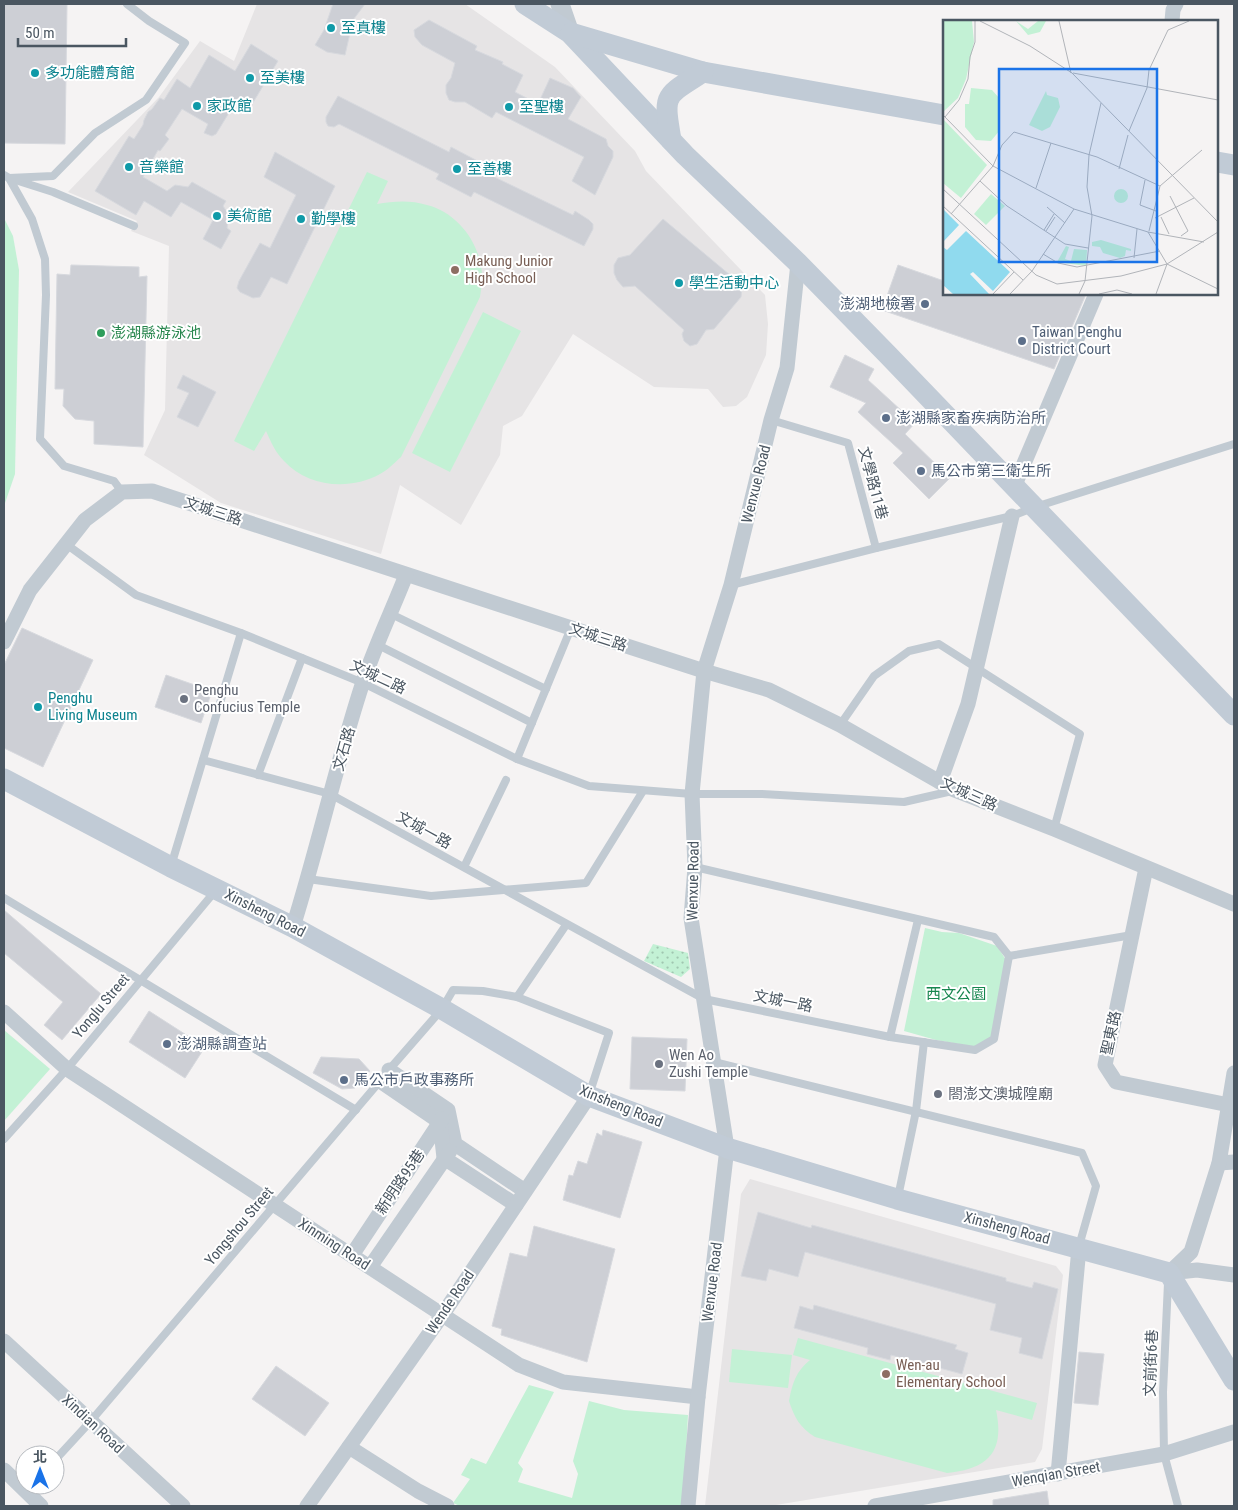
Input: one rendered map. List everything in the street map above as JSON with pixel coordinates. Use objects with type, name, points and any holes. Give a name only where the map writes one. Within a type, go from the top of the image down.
[{"type":"main road","points":[[525,4],[570,32],[671,140],[798,263],[1234,714]]},
{"type":"main road","points":[[570,32],[703,72],[943,115]]},
{"type":"main road","points":[[671,140],[666,109],[668,97],[679,87],[703,72]]},
{"type":"main road","points":[[1218,162],[1234,165]]},
{"type":"main road","name":"Xinsheng Road","points":[[4,779],[171,867],[293,927],[442,1009],[589,1096],[727,1148],[897,1198],[1169,1273]]},
{"type":"main road","points":[[1169,1273],[1234,1380]]},
{"type":"street","points":[[560,4],[570,32]]},
{"type":"street","points":[[1172,20],[1176,4]]},
{"type":"street","name":"Wenxue Road","points":[[688,1506],[698,1397],[727,1148],[691,918],[696,867],[692,794],[704,671],[730,586],[787,368],[798,263]]},
{"type":"street","points":[[1014,487],[1096,295]]},
{"type":"street","name":"文城三路","points":[[122,492],[152,491],[704,671],[770,690],[840,725],[956,790],[1234,904]]},
{"type":"street","points":[[4,642],[30,590],[66,544],[85,520],[122,492]]},
{"type":"street","points":[[940,782],[968,704],[978,669],[1012,516]]},
{"type":"street","name":"文石路","points":[[293,927],[362,683],[406,575]]},
{"type":"street","name":"聖東路","points":[[1146,868],[1105,1065],[1116,1082],[1229,1105]]},
{"type":"street","name":"Xinming Road","points":[[4,1012],[67,1068],[519,1365],[563,1382],[698,1397]]},
{"type":"street","points":[[1169,1273],[1191,1252],[1219,1163],[1234,1073]]},
{"type":"street","points":[[385,1075],[444,1116],[454,1144],[526,1191]]},
{"type":"street","name":"Wende Road","points":[[307,1506],[443,1314],[589,1096]]},
{"type":"street","points":[[444,1116],[444,1158]]},
{"type":"street","name":"新明路95巷","points":[[352,1255],[444,1116]]},
{"type":"street","points":[[370,1267],[454,1144]]},
{"type":"street","points":[[444,1158],[516,1205]]},
{"type":"street","points":[[1219,1163],[1234,1162]]},
{"type":"street","points":[[1058,1474],[1079,1248]]},
{"type":"street","points":[[1169,1273],[1197,1270],[1234,1275]]},
{"type":"street","name":"Xindian Road","points":[[4,1341],[183,1506]]},
{"type":"street","name":"Wenqian Street","points":[[875,1506],[1164,1454],[1234,1432]]},
{"type":"street","points":[[348,1447],[418,1491],[447,1506]]},
{"type":"street","points":[[4,1470],[15,1478]]},
{"type":"street","points":[[34,1495],[41,1506]]},
{"type":"lane","points":[[7,176],[53,176],[95,133],[146,100],[185,44],[149,21],[127,4]]},
{"type":"lane","points":[[7,176],[53,192],[134,226]]},
{"type":"lane","points":[[7,176],[32,219],[45,260],[46,295],[40,439],[64,466],[114,481],[122,492]]},
{"type":"lane","name":"文學路11巷","points":[[772,420],[848,443],[876,548]]},
{"type":"lane","points":[[730,586],[876,548],[1012,516],[1234,444]]},
{"type":"lane","name":"文城二路","points":[[66,544],[136,595],[241,634],[362,683],[517,759],[589,786],[692,794],[762,794],[904,802],[956,790]]},
{"type":"lane","points":[[391,614],[546,689]]},
{"type":"lane","points":[[517,759],[571,628]]},
{"type":"lane","points":[[171,867],[241,634]]},
{"type":"lane","points":[[840,725],[874,676],[909,651],[939,644],[1080,734],[1054,829]]},
{"type":"lane","points":[[378,645],[532,723]]},
{"type":"lane","points":[[258,775],[302,658]]},
{"type":"lane","name":"文城一路","points":[[203,760],[330,794],[704,999],[890,1037],[975,1050],[994,1039],[1009,956]]},
{"type":"lane","points":[[464,867],[506,780]]},
{"type":"lane","points":[[308,879],[431,896],[586,883],[643,791]]},
{"type":"lane","points":[[696,867],[994,937],[1009,956],[1132,936]]},
{"type":"lane","name":"Yonglu Street","points":[[4,1139],[142,980],[217,889]]},
{"type":"lane","points":[[4,898],[356,1110]]},
{"type":"lane","points":[[890,1037],[918,920]]},
{"type":"lane","points":[[566,925],[517,997],[609,1033],[589,1096]]},
{"type":"lane","name":"Yongshou Street","points":[[65,1449],[442,1009],[453,990],[484,991],[517,997]]},
{"type":"lane","points":[[897,1198],[916,1111],[924,1042]]},
{"type":"lane","points":[[714,1062],[1082,1153],[1096,1186],[1079,1248]]},
{"type":"lane","name":"文前街6巷","points":[[1169,1273],[1163,1392],[1164,1454],[1178,1506]]},
{"type":"shaded area","name":"Makung Junior High School","points":[[257,4],[465,4],[555,67],[635,151],[646,171],[765,295],[768,324],[766,355],[747,397],[736,406],[723,407],[708,389],[654,387],[573,334],[522,416],[503,426],[500,455],[461,525],[400,485],[381,554],[221,503],[144,455],[165,410],[169,246],[131,231],[137,221],[68,192],[159,97],[200,41],[234,61]]},
{"type":"shaded area","name":"Wen-au Elementary School","points":[[750,1179],[1056,1266],[1063,1275],[1042,1449],[1035,1462],[770,1506],[705,1506],[741,1194]]},
{"type":"green space","points":[[367,172],[388,181],[377,204],[390,202],[421,203],[438,209],[457,222],[472,241],[477,251],[482,274],[481,292],[401,457],[380,474],[368,479],[355,483],[329,484],[317,481],[294,470],[278,454],[266,431],[254,451],[234,441]]},
{"type":"green space","points":[[4,218],[13,236],[19,270],[15,474],[4,506]]},
{"type":"green space","points":[[483,312],[521,331],[450,472],[412,453]]},
{"type":"green space","name":"西文公園","points":[[925,928],[959,933],[997,946],[1006,960],[993,1038],[976,1047],[936,1040],[904,1031]]},
{"type":"green space","points":[[653,944],[688,953],[690,969],[681,977],[644,961]]},
{"type":"green space","points":[[4,1030],[50,1069],[4,1121]]},
{"type":"green space","points":[[798,1338],[1037,1403],[1032,1420],[996,1410],[998,1437],[990,1456],[973,1467],[947,1473],[815,1437],[798,1422],[789,1401],[795,1378],[810,1360],[793,1355]]},
{"type":"green space","points":[[732,1349],[792,1355],[788,1388],[729,1382]]},
{"type":"green space","points":[[529,1385],[554,1392],[518,1463],[523,1469],[518,1482],[572,1498],[578,1474],[573,1461],[589,1401],[624,1410],[688,1415],[683,1506],[460,1506],[453,1503],[470,1479],[461,1475],[471,1458],[486,1464]]},
{"type":"building","name":"多功能體育館","points":[[4,4],[67,4],[65,144],[4,143]]},
{"type":"building","name":"至真樓","points":[[333,4],[365,4],[353,20],[345,55],[327,52],[315,45],[324,30]]},
{"type":"building","name":"至聖樓","points":[[429,20],[477,46],[475,50],[503,62],[502,64],[523,75],[515,92],[538,104],[550,78],[573,88],[581,97],[568,119],[606,139],[608,146],[613,151],[613,157],[595,195],[572,181],[584,157],[496,112],[492,118],[465,102],[449,100],[446,93],[446,85],[451,78],[455,63],[422,45],[415,37],[414,30]]},
{"type":"building","points":[[251,44],[278,61],[248,111],[235,103],[216,134],[212,136],[204,133],[208,124],[182,109],[165,135],[169,139],[160,151],[158,150],[143,177],[167,191],[175,185],[188,187],[192,182],[226,201],[223,206],[229,215],[227,228],[231,231],[221,249],[203,239],[213,220],[181,202],[171,217],[144,201],[136,215],[95,191],[129,136],[134,139],[143,125],[148,112],[160,98],[164,100],[177,79],[190,88],[209,55],[235,71]]},
{"type":"building","name":"至善樓","points":[[338,96],[449,152],[451,147],[487,166],[484,172],[573,215],[575,211],[593,224],[593,229],[584,246],[474,192],[471,197],[436,179],[439,174],[339,124],[334,127],[328,126],[326,117]]},
{"type":"building","name":"勤學樓","points":[[275,152],[335,186],[287,284],[271,277],[260,297],[253,298],[240,292],[237,288],[239,281],[260,243],[270,248],[296,195],[264,177]]},
{"type":"building","name":"學生活動中心","points":[[663,219],[742,285],[741,297],[714,329],[706,330],[697,344],[690,346],[684,341],[682,334],[684,330],[635,286],[623,287],[614,273],[614,265],[618,258],[630,255]]},
{"type":"building","name":"澎湖縣游泳池","points":[[71,265],[139,267],[139,277],[147,276],[143,447],[94,444],[94,421],[75,419],[63,406],[64,389],[55,389],[57,274],[70,275]]},
{"type":"building","name":"Taiwan Penghu District Court","points":[[898,265],[943,281],[943,295],[1086,295],[1054,369],[882,310]]},
{"type":"building","points":[[845,355],[874,369],[868,380],[915,423],[905,434],[950,478],[929,499],[893,463],[903,453],[858,412],[866,403],[830,387]]},
{"type":"building","points":[[183,375],[216,392],[198,427],[177,417],[189,393],[177,388]]},
{"type":"building","name":"Penghu Living Museum","points":[[22,628],[93,660],[43,767],[4,748],[4,665]]},
{"type":"building","name":"Penghu Confucius Temple","points":[[166,675],[212,691],[201,723],[155,707]]},
{"type":"building","points":[[4,910],[101,994],[62,1040],[44,1025],[63,1002],[4,953]]},
{"type":"building","name":"澎湖縣調查站","points":[[149,1011],[205,1047],[185,1078],[129,1042]]},
{"type":"building","name":"Wen Ao Zushi Temple","points":[[632,1037],[687,1039],[685,1091],[630,1089]]},
{"type":"building","name":"馬公市戶政事務所","points":[[321,1057],[359,1059],[370,1071],[355,1088],[342,1089],[313,1073]]},
{"type":"building","points":[[603,1130],[642,1142],[620,1218],[563,1200],[569,1175],[573,1176],[578,1161],[587,1164],[597,1133],[602,1136]]},
{"type":"building","points":[[758,1212],[811,1228],[812,1225],[1006,1278],[1006,1281],[1032,1288],[1034,1282],[1058,1289],[1042,1359],[1019,1353],[1022,1338],[990,1330],[996,1304],[805,1252],[798,1277],[769,1269],[766,1281],[741,1276]]},
{"type":"building","points":[[534,1226],[615,1249],[587,1362],[501,1335],[502,1329],[492,1326],[510,1253],[527,1257]]},
{"type":"building","points":[[814,1305],[957,1345],[955,1349],[968,1353],[962,1374],[891,1355],[890,1360],[867,1354],[868,1348],[794,1328],[800,1306],[813,1310]]},
{"type":"building","points":[[1079,1352],[1104,1354],[1098,1405],[1074,1403]]},
{"type":"building","points":[[276,1366],[329,1403],[305,1436],[252,1399]]},
{"type":"building","points":[[1047,1491],[1049,1506],[993,1506],[993,1500]]},
{"type":"place","name":"至真樓","points":[[331,28]]},
{"type":"place","name":"多功能體育館","points":[[35,73]]},
{"type":"place","name":"至美樓","points":[[250,78]]},
{"type":"place","name":"家政館","points":[[197,106]]},
{"type":"place","name":"至聖樓","points":[[509,107]]},
{"type":"place","name":"音樂館","points":[[129,167]]},
{"type":"place","name":"至善樓","points":[[457,169]]},
{"type":"place","name":"美術館","points":[[217,216]]},
{"type":"place","name":"勤學樓","points":[[301,219]]},
{"type":"place","name":"Makung Junior High School","points":[[455,270]]},
{"type":"place","name":"學生活動中心","points":[[679,283]]},
{"type":"place","name":"澎湖地檢署","points":[[925,304]]},
{"type":"place","name":"澎湖縣游泳池","points":[[101,333]]},
{"type":"place","name":"Taiwan Penghu District Court","points":[[1022,341]]},
{"type":"place","name":"澎湖縣家畜疾病防治所","points":[[886,418]]},
{"type":"place","name":"馬公市第三衛生所","points":[[921,471]]},
{"type":"place","name":"Penghu Confucius Temple","points":[[184,699]]},
{"type":"place","name":"Penghu Living Museum","points":[[38,707]]},
{"type":"place","name":"澎湖縣調查站","points":[[167,1044]]},
{"type":"place","name":"Wen Ao Zushi Temple","points":[[659,1064]]},
{"type":"place","name":"馬公市戶政事務所","points":[[344,1080]]},
{"type":"place","name":"閤澎文澳城隍廟","points":[[938,1094]]},
{"type":"place","name":"Wen-au Elementary School","points":[[886,1374]]}]
